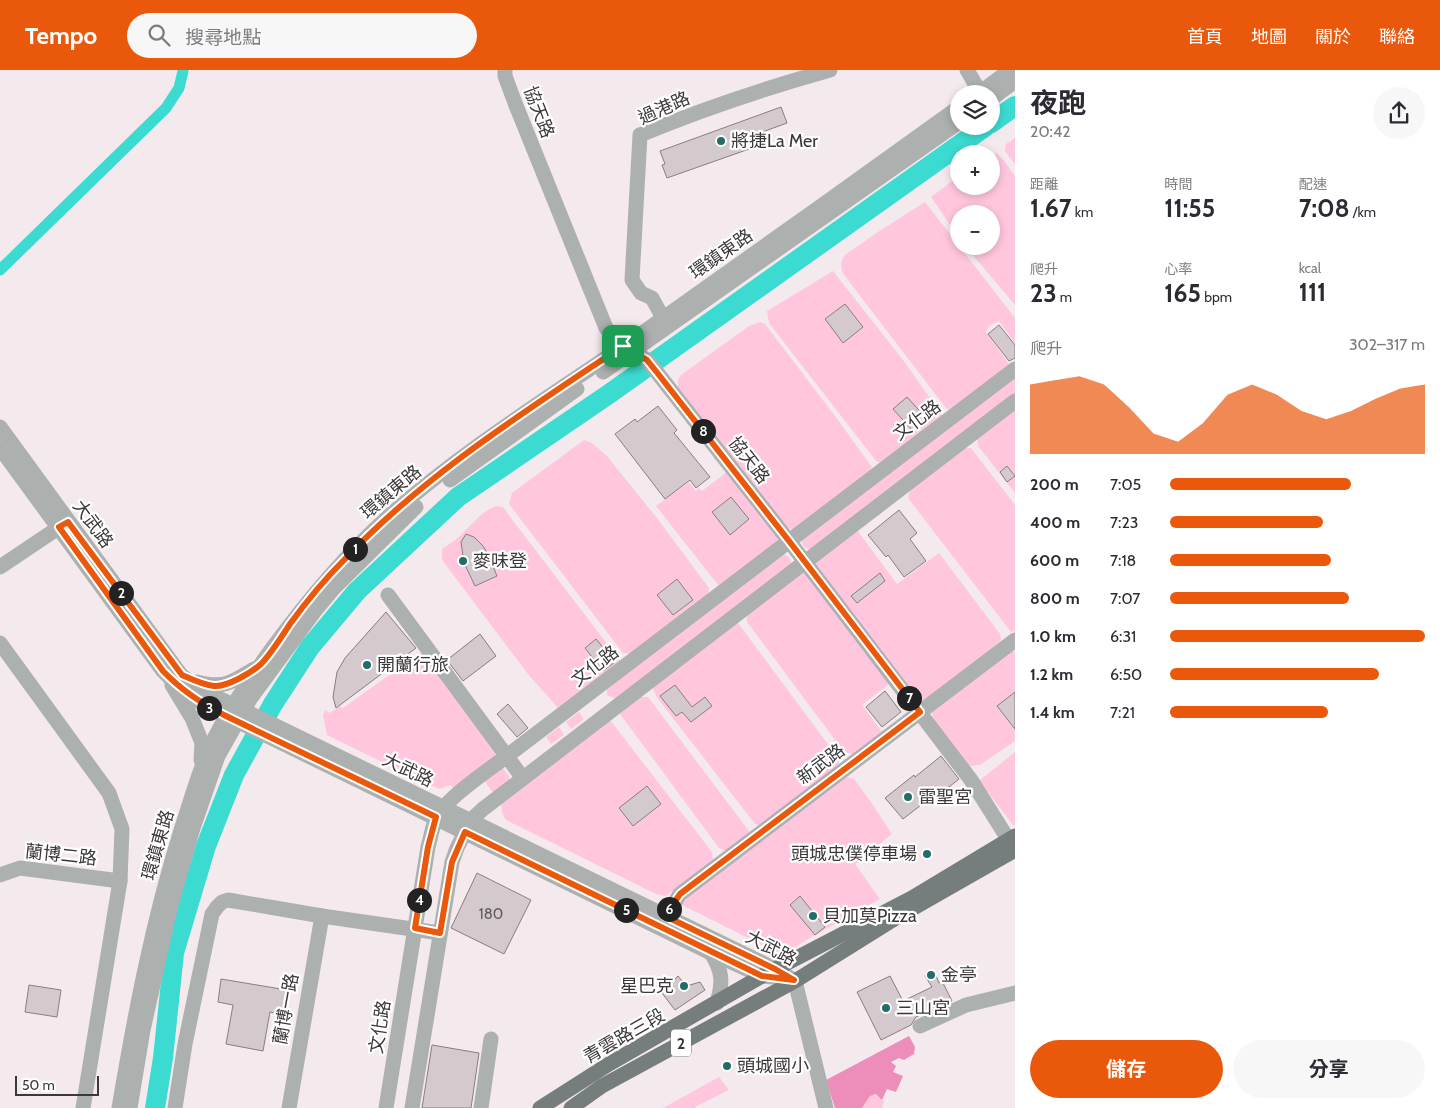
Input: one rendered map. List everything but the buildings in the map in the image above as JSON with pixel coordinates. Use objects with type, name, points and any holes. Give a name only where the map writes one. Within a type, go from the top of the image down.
[{"type":"main road","name":"青雲路三段","points":[[540,1108],[610,1064],[768,972],[1013,844]]},
{"type":"main road","name":"青雲路三段","points":[[571,1108],[602,1086],[794,980],[1013,844]]},
{"type":"main road","points":[[565,1093],[571,1108]]},
{"type":"street","name":"協天路","points":[[505,70],[505,76],[515,103],[606,328],[628,349],[647,360],[659,375],[920,712],[970,780],[1013,844]]},
{"type":"street","name":"過港路","points":[[663,318],[652,298],[640,293],[632,280],[640,135],[775,86],[830,70]]},
{"type":"street","points":[[967,70],[976,85]]},
{"type":"street","points":[[993,85],[1010,70]]},
{"type":"street","points":[[1000,88],[1015,82]]},
{"type":"street","name":"環鎮東路","points":[[119,1108],[143,975],[158,910],[201,768],[314,612],[334,588],[408,512],[469,465],[580,388],[663,318],[950,113]]},
{"type":"street","name":"環鎮東路","points":[[130,1108],[143,1030],[170,909],[193,828],[218,756],[240,716],[261,664],[303,607],[343,560],[389,516],[456,462],[502,429],[628,349],[950,128]]},
{"type":"street","name":"文化路","points":[[386,1108],[428,847],[440,812],[463,789],[1015,369]]},
{"type":"street","points":[[412,1108],[452,862],[468,826],[522,777],[1015,401]]},
{"type":"street","name":"大武路","points":[[0,427],[163,671],[179,687],[202,704],[240,716],[276,733],[768,972]]},
{"type":"street","name":"大武路","points":[[0,448],[63,524],[182,675],[240,716]]},
{"type":"street","points":[[0,567],[63,524]]},
{"type":"street","points":[[388,595],[522,777]]},
{"type":"street","name":"新武路","points":[[662,921],[680,894],[1015,640]]},
{"type":"street","points":[[0,643],[109,793],[122,829],[120,880],[83,1108]]},
{"type":"street","points":[[182,675],[197,682],[215,686],[235,681],[261,664]]},
{"type":"street","points":[[163,671],[192,718],[202,743],[201,768]]},
{"type":"street","name":"蘭博二路","points":[[0,875],[20,868],[120,880]]},
{"type":"street","points":[[175,1108],[185,1044],[212,914],[222,902],[228,900],[440,933]]},
{"type":"street","name":"蘭博一路","points":[[289,1108],[322,916]]},
{"type":"street","name":"大武路","points":[[662,921],[712,953],[794,980]]},
{"type":"street","points":[[712,953],[719,965],[721,975],[722,988],[717,1003]]},
{"type":"street","points":[[794,980],[826,1108]]},
{"type":"street","points":[[920,1026],[966,1005],[1015,993]]},
{"type":"street","points":[[480,1108],[491,1039]]},
{"type":"shaded area","points":[[1015,138],[1015,165],[1005,151],[1006,144]]},
{"type":"shaded area","points":[[1000,156],[1003,159],[1015,176],[1015,305],[973,255],[1000,255],[1000,205],[950,205],[950,225],[931,197],[950,183],[950,195],[1000,195]]},
{"type":"shaded area","points":[[925,202],[950,234],[950,255],[966,255],[1015,318],[1015,343],[999,321],[989,326],[986,332],[1011,367],[951,411],[946,408],[844,275],[841,262],[845,255]]},
{"type":"shaded area","points":[[833,271],[903,360],[942,415],[884,464],[876,461],[769,323],[767,311]]},
{"type":"shaded area","points":[[760,322],[765,324],[872,467],[869,472],[794,530],[788,528],[678,387],[678,380],[681,375],[749,326]]},
{"type":"shaded area","points":[[1015,375],[1015,396],[812,550],[804,546],[802,541]]},
{"type":"shaded area","points":[[1015,408],[1015,493],[978,446],[977,438]]},
{"type":"shaded area","points":[[584,440],[592,443],[606,455],[657,518],[709,588],[708,598],[634,654],[623,653],[509,504],[512,493]]},
{"type":"shaded area","points":[[964,448],[971,448],[1015,505],[1015,631],[1011,632],[908,498],[910,490]]},
{"type":"shaded area","points":[[728,471],[778,538],[776,544],[719,585],[656,506],[689,482],[696,491],[699,488],[702,491]]},
{"type":"shaded area","points":[[496,506],[503,507],[621,662],[558,708],[528,674],[442,560],[442,549],[460,536],[482,515]]},
{"type":"shaded area","points":[[857,530],[897,584],[939,553],[1000,634],[1001,640],[994,647],[924,701],[917,700],[814,562]]},
{"type":"shaded area","points":[[782,553],[789,557],[792,564],[617,699],[607,695],[607,689]]},
{"type":"shaded area","points":[[805,570],[889,684],[862,705],[882,732],[852,754],[844,752],[747,622],[747,615]]},
{"type":"shaded area","points":[[732,623],[738,623],[839,759],[838,768],[759,825],[755,824],[658,699],[653,689],[655,681]]},
{"type":"shaded area","points":[[1010,650],[1015,652],[1015,741],[980,765],[970,766],[943,733],[931,711]]},
{"type":"shaded area","points":[[423,651],[496,751],[495,759],[454,788],[450,785],[440,789],[427,784],[327,735],[323,716],[325,710],[330,713],[340,706],[343,708]]},
{"type":"shaded area","points":[[638,697],[648,697],[749,831],[748,836],[727,851],[719,848],[620,714],[625,705]]},
{"type":"shaded area","points":[[579,712],[584,719],[571,729],[566,722]]},
{"type":"shaded area","points":[[610,720],[712,852],[713,861],[666,896],[656,894],[506,820],[502,813],[501,802]]},
{"type":"shaded area","points":[[559,727],[564,735],[551,744],[546,737]]},
{"type":"shaded area","points":[[1015,752],[1015,825],[1014,826],[979,781]]},
{"type":"shaded area","points":[[501,766],[509,776],[510,781],[494,794],[483,779]]},
{"type":"shaded area","points":[[845,777],[854,779],[892,834],[855,864],[880,899],[786,953],[776,952],[682,905],[690,893]]},
{"type":"shaded area","points":[[909,1036],[915,1047],[914,1054],[904,1060],[899,1058],[891,1062],[896,1066],[893,1072],[903,1076],[896,1092],[887,1089],[882,1100],[876,1094],[870,1096],[862,1108],[835,1108],[826,1080]]},
{"type":"shaded area","points":[[719,1077],[729,1090],[696,1108],[663,1108]]},
{"type":"shaded area","points":[[876,1094],[884,1102],[882,1108],[862,1108],[870,1096]]},
{"type":"waterway","points":[[0,270],[166,108],[179,88],[183,71]]},
{"type":"waterway","points":[[1000,117],[1015,106]]},
{"type":"waterway","points":[[155,1108],[163,1058],[174,953],[206,846],[234,775],[273,704],[310,647],[357,591],[458,497],[609,394],[973,135]]},
{"type":"place","name":"將捷La Mer","points":[[721,141]]},
{"type":"place","name":"麥味登","points":[[463,561]]},
{"type":"place","name":"開蘭行旅","points":[[367,665]]},
{"type":"place","name":"雷聖宮","points":[[908,797]]},
{"type":"place","name":"頭城忠僕停車場","points":[[927,854]]},
{"type":"place","name":"貝加莫Pizza","points":[[813,916]]},
{"type":"place","name":"金亭","points":[[931,975]]},
{"type":"place","name":"星巴克","points":[[684,986]]},
{"type":"place","name":"三山宮","points":[[886,1008]]},
{"type":"place","name":"頭城國小","points":[[727,1066]]},
{"type":"route","points":[[623,346],[647,360],[920,712],[680,894],[665,916],[794,980],[762,976],[465,832],[452,862],[440,933],[415,928],[428,847],[436,817],[202,704],[179,687],[163,671],[59,527],[68,522],[182,675],[197,682],[215,686],[235,681],[261,664],[303,607],[343,560],[389,516],[456,462],[516,418],[623,346]]}]
